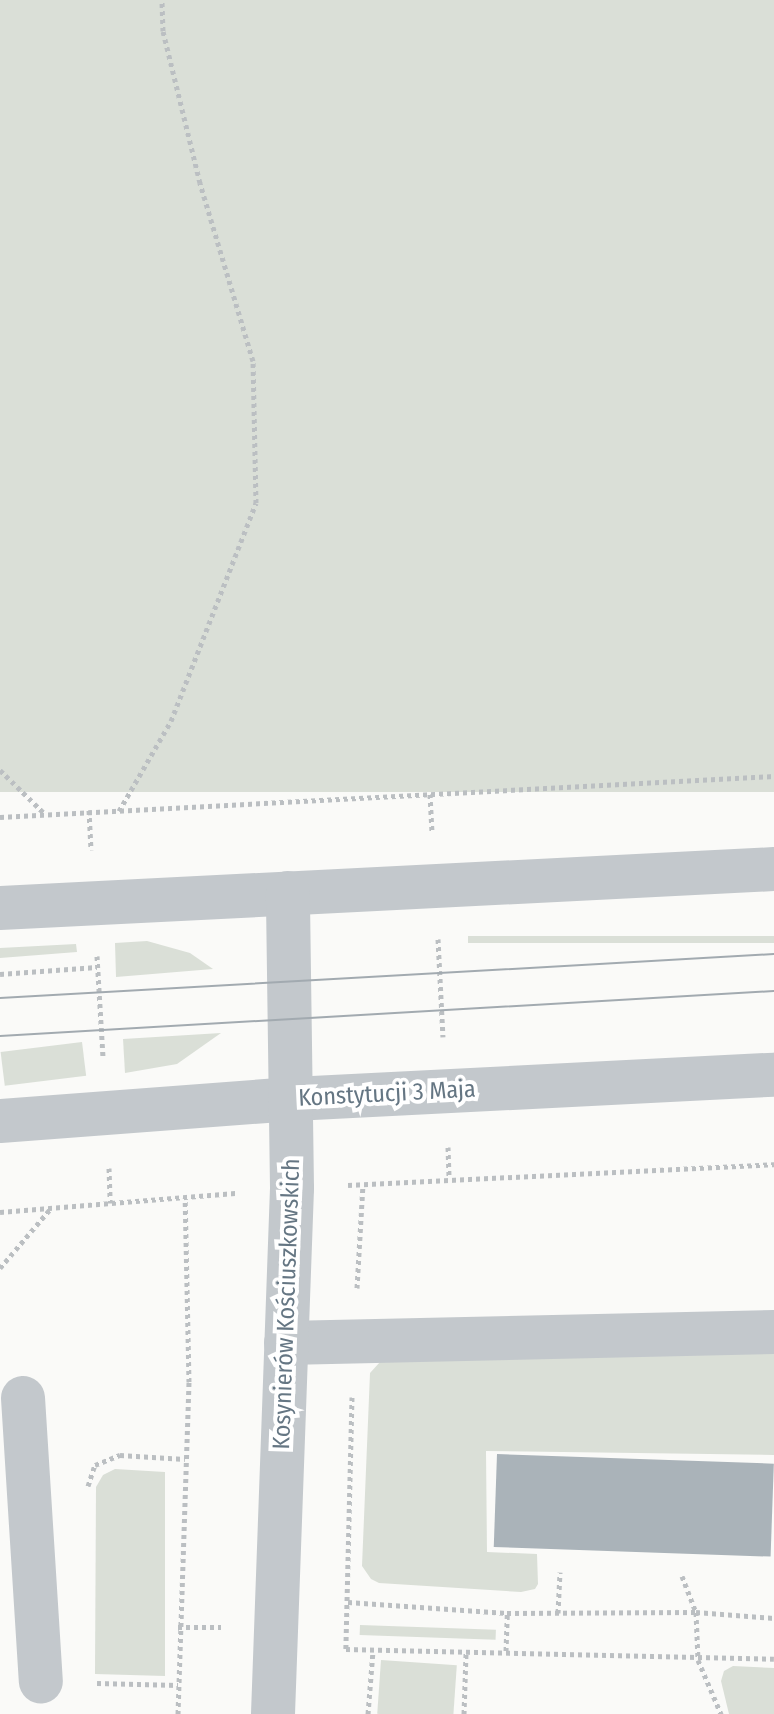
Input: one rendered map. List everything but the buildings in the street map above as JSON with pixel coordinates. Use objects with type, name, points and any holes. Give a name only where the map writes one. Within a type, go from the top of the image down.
[{"type":"street","points":[[0,908],[774,869]]},
{"type":"street","name":"Kosynierów Kościuszkowskich","points":[[273,1714],[292,1188],[288,893]]},
{"type":"street","name":"Konstytucji 3 Maja","points":[[0,1121],[293,1099],[774,1075]]},
{"type":"street","points":[[286,1343],[774,1332]]},
{"type":"street","points":[[23,1398],[41,1681]]},
{"type":"path","points":[[119,811],[171,721],[256,503],[253,361],[200,183],[163,31],[162,0]]},
{"type":"path","points":[[0,770],[45,814]]},
{"type":"path","points":[[0,817],[774,776]]},
{"type":"path","points":[[430,794],[449,1178]]},
{"type":"path","points":[[89,810],[110,1203]]},
{"type":"path","points":[[0,974],[97,967]]},
{"type":"path","points":[[0,1212],[449,1178],[774,1164]]},
{"type":"path","points":[[178,1714],[178,1627],[189,1382],[185,1198]]},
{"type":"path","points":[[0,1268],[52,1207]]},
{"type":"path","points":[[87,1490],[95,1465],[120,1455],[185,1459]]},
{"type":"path","points":[[558,1613],[560,1572]]},
{"type":"path","points":[[682,1576],[696,1612],[698,1660],[721,1714]]},
{"type":"path","points":[[774,1618],[696,1612],[507,1613],[348,1602],[346,1649],[466,1653],[506,1651],[698,1660],[774,1659]]},
{"type":"path","points":[[506,1651],[507,1613]]},
{"type":"path","points":[[178,1627],[226,1627]]},
{"type":"path","points":[[368,1714],[373,1651]]},
{"type":"path","points":[[464,1714],[466,1653]]},
{"type":"shaded area","points":[[0,0],[774,0],[774,792],[0,792]]},
{"type":"shaded area","points":[[468,936],[774,936],[774,943],[468,943]]},
{"type":"shaded area","points":[[147,941],[190,953],[213,969],[116,977],[115,943]]},
{"type":"shaded area","points":[[76,944],[77,952],[0,958],[0,948]]},
{"type":"shaded area","points":[[221,1033],[177,1064],[125,1073],[123,1039]]},
{"type":"shaded area","points":[[82,1042],[86,1076],[5,1086],[1,1052]]},
{"type":"shaded area","points":[[774,1349],[774,1455],[486,1451],[487,1552],[537,1554],[538,1584],[535,1589],[521,1592],[379,1583],[371,1579],[362,1566],[370,1373],[380,1362]]},
{"type":"shaded area","points":[[115,1469],[165,1472],[165,1676],[95,1674],[96,1487],[103,1475]]},
{"type":"shaded area","points":[[360,1625],[496,1630],[496,1640],[360,1635]]},
{"type":"shaded area","points":[[381,1660],[457,1665],[453,1714],[377,1714]]},
{"type":"shaded area","points":[[733,1666],[774,1668],[774,1714],[729,1714],[721,1681],[724,1671]]},
{"type":"tram line","points":[[0,998],[774,954]]},
{"type":"tram line","points":[[0,1036],[774,991]]}]
